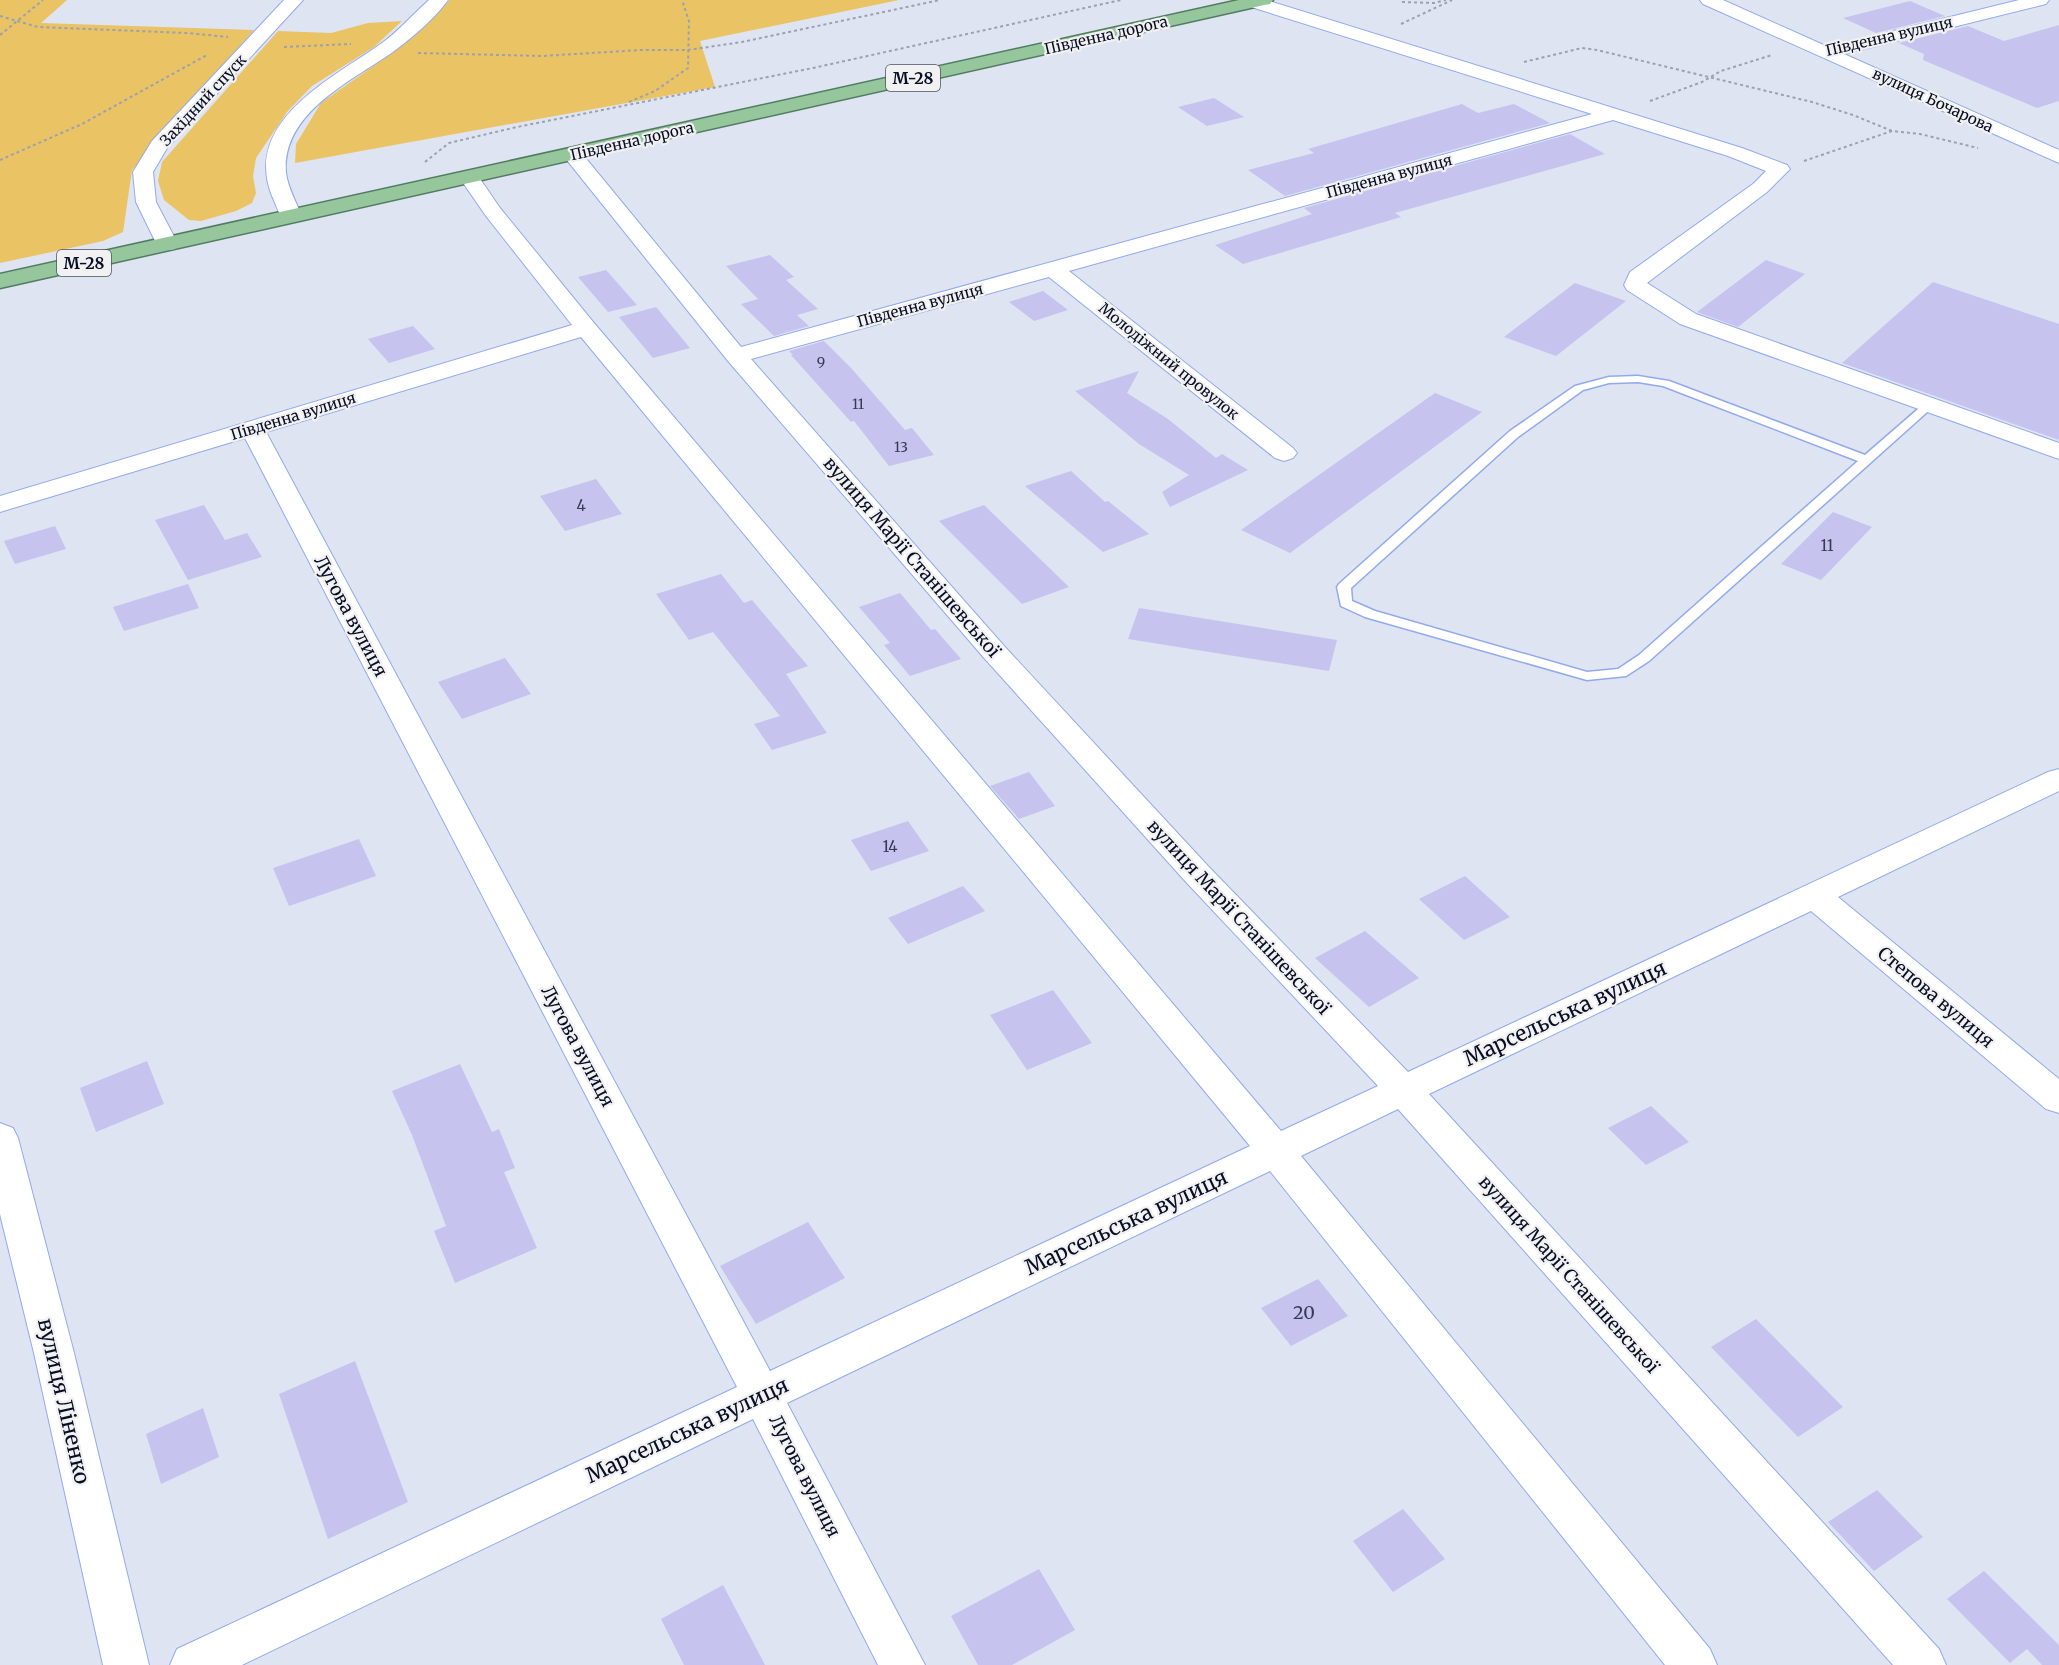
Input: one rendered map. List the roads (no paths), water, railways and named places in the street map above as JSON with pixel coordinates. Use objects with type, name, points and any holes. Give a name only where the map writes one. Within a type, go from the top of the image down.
[{"type":"highway","name":"Південна дорога","points":[[0,281],[1259,1]]},
{"type":"street","name":"Західний спуск","points":[[167,244],[146,202],[143,172],[159,145],[251,42],[294,0]]},
{"type":"street","points":[[291,216],[276,170],[280,144],[292,122],[322,92],[383,50],[439,0]]},
{"type":"street","name":"вулиця Бочарова","points":[[1708,0],[1829,52],[2059,157]]},
{"type":"street","name":"Південна вулиця","points":[[1829,52],[2040,0]]},
{"type":"street","points":[[2054,0],[2059,2]]},
{"type":"street","points":[[1259,1],[1780,169],[1760,188],[1638,277],[1635,285],[1688,319],[2059,451]]},
{"type":"street","name":"Південна вулиця","points":[[736,356],[1613,114]]},
{"type":"street","name":"вулиця Марії Станішевської","points":[[572,154],[736,356],[995,653],[1197,874],[1403,1090],[1923,1665]]},
{"type":"street","points":[[469,177],[493,212],[586,328],[1276,1151],[1694,1665]]},
{"type":"street","name":"Молодіжний провулок","points":[[1053,269],[1284,453]]},
{"type":"street","name":"Південна вулиця","points":[[0,504],[586,328]]},
{"type":"street","name":"Лугова вулиця","points":[[252,429],[902,1665]]},
{"type":"street","name":"Марсельська вулиця","points":[[193,1665],[2059,779]]},
{"type":"street","name":"Степова вулиця","points":[[1814,895],[2059,1099]]},
{"type":"street","name":"вулиця Ліненко","points":[[0,1138],[54,1353],[126,1665]]},
{"type":"lane","points":[[1866,460],[1665,383],[1638,379],[1609,380],[1580,388],[1514,434],[1344,587],[1346,603],[1370,614],[1587,676],[1621,673],[1644,658],[1929,405]]}]
